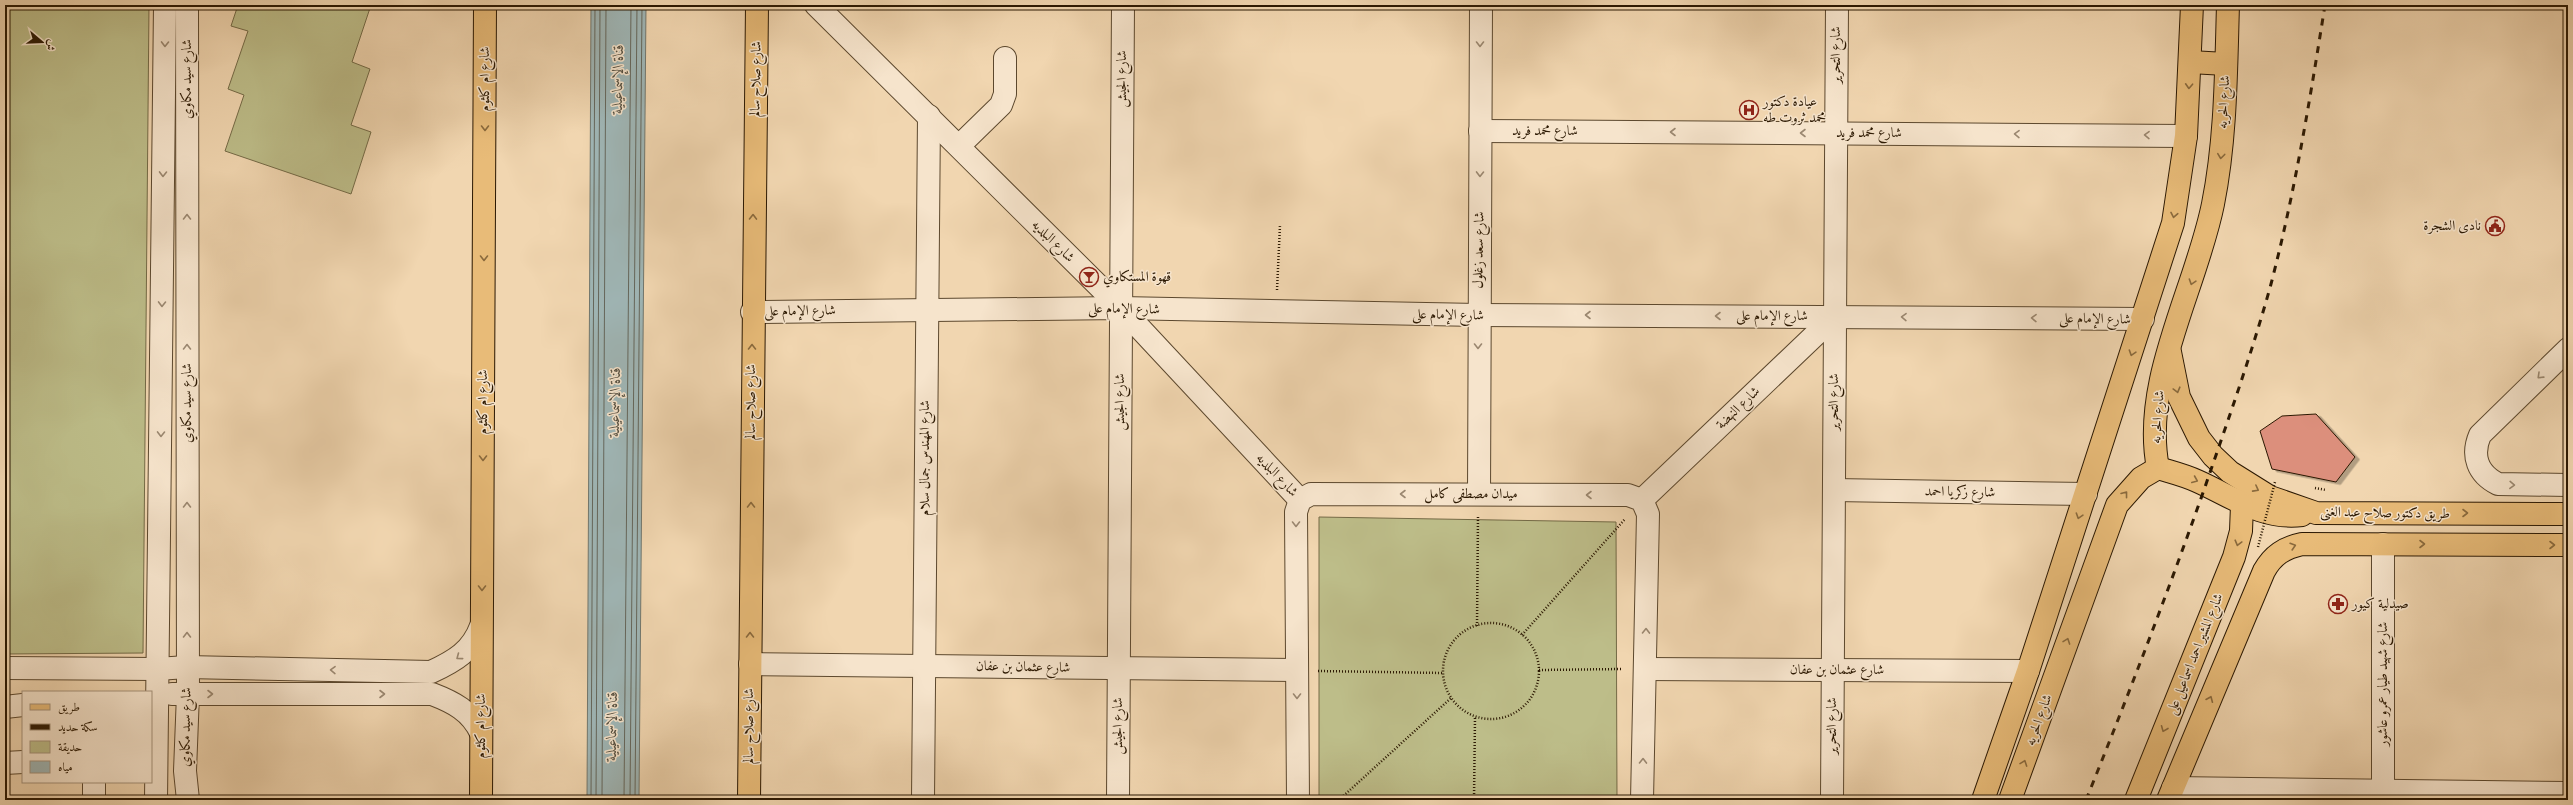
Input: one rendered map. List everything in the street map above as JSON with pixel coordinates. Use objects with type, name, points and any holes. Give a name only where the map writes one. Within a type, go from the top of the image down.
[{"type":"main road","name":"شارع ام كلثوم","points":[[481,800],[485,5]]},
{"type":"main road","name":"شارع صلاح سالم","points":[[749,800],[752,312],[757,5]]},
{"type":"main road","name":"شارع الحريه","points":[[1983,800],[2028,671],[2143,319],[2173,222],[2186,136],[2192,5]]},
{"type":"main road","name":"شارع الحريه","points":[[2010,800],[2117,505],[2142,478],[2158,468],[2154,448],[2157,399],[2201,253],[2213,204],[2222,155],[2228,5]]},
{"type":"main road","points":[[2190,62],[2226,64]]},
{"type":"main road","name":"طريق دكتور صلاح عبد الغنى","points":[[2170,352],[2179,397],[2187,418],[2213,456],[2250,486],[2270,496],[2316,513],[2568,514]]},
{"type":"main road","points":[[2158,468],[2195,480],[2242,504],[2284,515],[2316,513]]},
{"type":"main road","name":"شارع المشير احمد اسماعيل على","points":[[2136,800],[2234,557],[2241,531],[2242,504]]},
{"type":"main road","points":[[2171,794],[2264,571],[2276,555],[2292,546],[2302,544],[2568,545]]},
{"type":"street","name":"شارع سيد مكاوي","points":[[156,800],[154,695],[157,669],[165,5]]},
{"type":"street","name":"شارع سيد مكاوي","points":[[187,5],[188,694],[185,771],[188,800]]},
{"type":"street","name":"شارع البلديه","points":[[816,5],[1121,308],[1300,500]]},
{"type":"street","name":"شارع الجيش","points":[[1118,800],[1123,5]]},
{"type":"street","name":"شارع سعد زغلول","points":[[1479,494],[1478,315],[1480,5]]},
{"type":"street","name":"شارع التحرير","points":[[1832,800],[1837,5]]},
{"type":"street","points":[[959,146],[1001,105],[1005,94],[1005,58]]},
{"type":"street","name":"شارع المهندس جمال سلام","points":[[922,800],[929,116]]},
{"type":"street","name":"شارع محمد فريد","points":[[1480,131],[2186,136]]},
{"type":"street","name":"شارع الإمام على","points":[[752,312],[1121,308],[1276,313],[2143,319]]},
{"type":"street","name":"شارع النهضة","points":[[1642,500],[1835,316]]},
{"type":"street","points":[[2568,349],[2480,435],[2475,451],[2479,468],[2490,480],[2498,484],[2568,486]]},
{"type":"street","name":"شارع زكريا احمد","points":[[1834,490],[2086,494]]},
{"type":"street","name":"ميدان مصطفى كامل","points":[[1300,500],[1311,494],[1628,495],[1642,500]]},
{"type":"street","points":[[1298,800],[1296,512],[1300,500]]},
{"type":"street","points":[[1642,500],[1648,514],[1642,800]]},
{"type":"street","name":"شارع شهيد طيار عمرو عاشور","points":[[2383,544],[2384,796]]},
{"type":"street","points":[[5,668],[157,669],[187,667],[431,672],[463,654],[476,641],[482,626]]},
{"type":"street","name":"شارع عثمان بن عفان","points":[[750,664],[1297,670]]},
{"type":"street","name":"شارع عثمان بن عفان","points":[[1645,669],[2028,671]]},
{"type":"street","points":[[154,695],[432,694],[463,708],[475,720],[481,733]]},
{"type":"street","points":[[5,707],[22,706]]},
{"type":"street","points":[[5,763],[22,762]]},
{"type":"street","points":[[94,783],[94,800]]},
{"type":"street","points":[[2171,794],[2384,796],[2568,793]]},
{"type":"path","points":[[1276,313],[1280,225]]},
{"type":"path","points":[[2258,547],[2275,482]]},
{"type":"path","points":[[2310,487],[2333,491]]},
{"type":"path","points":[[1477,626],[1479,494]]},
{"type":"path","points":[[1522,635],[1642,500]]},
{"type":"path","points":[[1501,625],[1522,635],[1534,650],[1539,670],[1534,692],[1519,710],[1498,719],[1476,717],[1462,709],[1451,698],[1443,673],[1447,653],[1452,644],[1459,636],[1477,626],[1501,625]]},
{"type":"path","points":[[1539,670],[1645,669]]},
{"type":"path","points":[[1297,670],[1443,673]]},
{"type":"path","points":[[1339,800],[1451,698]]},
{"type":"path","points":[[1474,800],[1476,717]]},
{"type":"green space","points":[[5,5],[149,5],[143,653],[5,654]]},
{"type":"green space","points":[[238,5],[371,5],[352,62],[370,69],[351,125],[371,132],[351,194],[225,151],[244,95],[228,89],[248,31],[231,26]]},
{"type":"green space","points":[[1319,517],[1616,522],[1617,800],[1319,800]]},
{"type":"water","name":"قناة الإسماعيلية","points":[[591,5],[646,5],[639,800],[587,800]]},
{"type":"building","points":[[2316,414],[2355,457],[2336,482],[2272,469],[2260,431],[2282,416]]},
{"type":"railway","points":[[2086,800],[2191,526],[2240,386],[2264,310],[2280,249],[2295,180],[2325,5]]},
{"type":"place","name":"عيادة دكتور محمد ثروت طه","points":[[1749,110]]},
{"type":"place","name":"نادى الشجرة","points":[[2495,226]]},
{"type":"place","name":"قهوة المستكاوي","points":[[1089,277]]},
{"type":"place","name":"صيدلية كيور","points":[[2338,604]]}]
